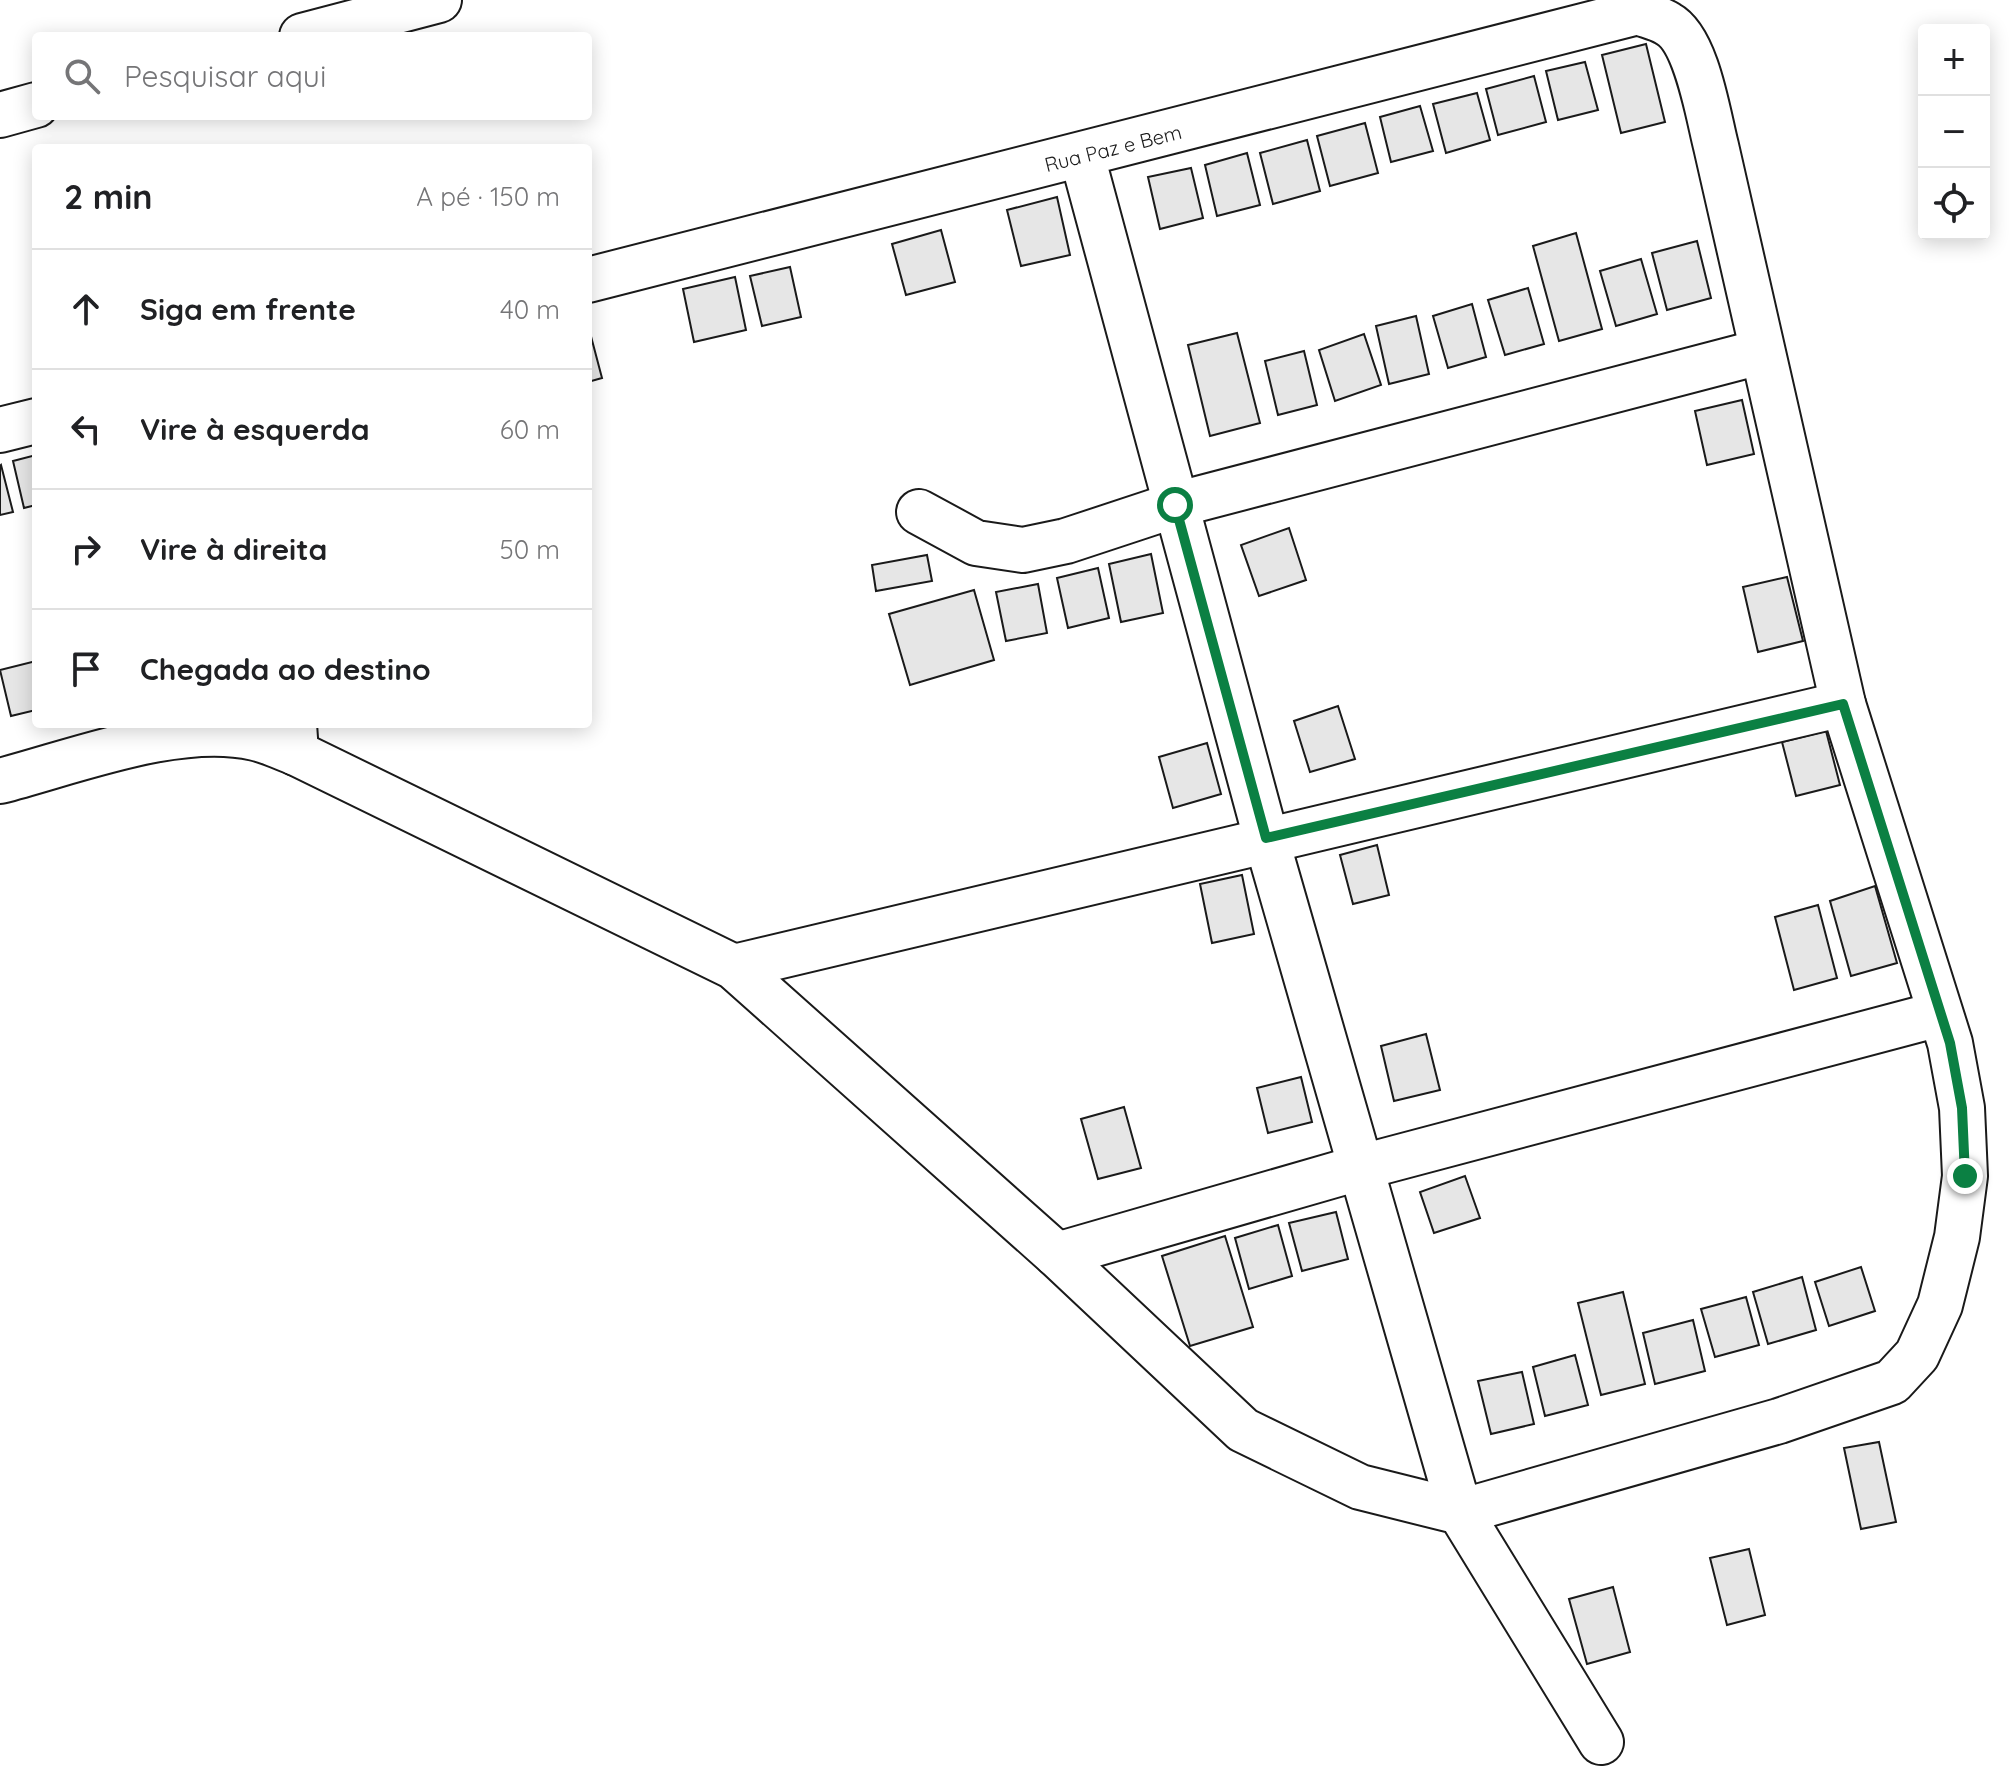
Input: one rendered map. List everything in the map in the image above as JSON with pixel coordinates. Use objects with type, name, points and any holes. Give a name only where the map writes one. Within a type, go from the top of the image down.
[{"type":"street","points":[[317,32],[439,0]]},
{"type":"street","name":"Rua Paz e Bem","points":[[592,279],[1638,12],[1669,24],[1683,37],[1693,62],[1760,352]]},
{"type":"street","points":[[0,115],[32,106]]},
{"type":"street","points":[[1082,156],[1266,838],[1460,1512],[1601,1742]]},
{"type":"street","points":[[0,781],[133,747],[203,733],[295,738],[734,967],[1057,1255],[1243,1430],[1360,1487],[1460,1512],[1779,1421],[1892,1382],[1917,1355],[1940,1305],[1957,1237],[1965,1176],[1962,1108],[1950,1043],[1843,704],[1760,352],[1175,505],[1066,541],[1023,550],[976,543],[919,512]]},
{"type":"street","points":[[0,430],[32,422]]},
{"type":"street","points":[[734,967],[1266,838],[1843,704]]},
{"type":"street","points":[[1057,1255],[1362,1167],[1939,1014]]},
{"type":"building","points":[[1646,44],[1665,122],[1621,133],[1602,55]]},
{"type":"building","points":[[1585,62],[1598,110],[1558,120],[1546,71]]},
{"type":"building","points":[[1534,76],[1546,122],[1498,135],[1486,89]]},
{"type":"building","points":[[1477,93],[1490,140],[1446,153],[1433,104]]},
{"type":"building","points":[[1420,106],[1433,151],[1391,162],[1380,117]]},
{"type":"building","points":[[1365,123],[1378,173],[1330,186],[1317,136]]},
{"type":"building","points":[[1307,140],[1320,191],[1273,204],[1260,153]]},
{"type":"building","points":[[1247,153],[1260,205],[1217,216],[1205,165]]},
{"type":"building","points":[[1191,168],[1203,218],[1160,229],[1148,177]]},
{"type":"building","points":[[1057,197],[1070,255],[1021,266],[1007,210]]},
{"type":"building","points":[[941,230],[955,282],[906,295],[892,244]]},
{"type":"building","points":[[1576,233],[1602,329],[1559,341],[1533,246]]},
{"type":"building","points":[[1697,241],[1711,298],[1667,310],[1652,253]]},
{"type":"building","points":[[1641,259],[1657,314],[1616,326],[1600,271]]},
{"type":"building","points":[[790,267],[801,317],[762,326],[750,276]]},
{"type":"building","points":[[735,277],[746,330],[694,342],[683,289]]},
{"type":"building","points":[[1528,288],[1544,344],[1505,355],[1488,300]]},
{"type":"building","points":[[1472,304],[1486,357],[1448,368],[1433,316]]},
{"type":"building","points":[[1416,316],[1429,374],[1389,384],[1376,326]]},
{"type":"building","points":[[1237,333],[1260,423],[1210,436],[1188,345]]},
{"type":"building","points":[[1364,334],[1381,385],[1335,401],[1319,350]]},
{"type":"building","points":[[592,340],[602,378],[592,381]]},
{"type":"building","points":[[1304,351],[1317,405],[1278,415],[1265,361]]},
{"type":"building","points":[[1742,400],[1754,454],[1707,465],[1695,411]]},
{"type":"building","points":[[32,456],[32,506],[24,508],[13,461]]},
{"type":"building","points":[[0,466],[13,512],[0,515]]},
{"type":"building","points":[[1289,528],[1306,580],[1259,596],[1241,545]]},
{"type":"building","points":[[1151,554],[1163,613],[1121,622],[1109,564]]},
{"type":"building","points":[[927,555],[932,581],[876,591],[872,565]]},
{"type":"building","points":[[1098,568],[1109,618],[1068,628],[1057,578]]},
{"type":"building","points":[[1787,577],[1803,641],[1758,652],[1743,587]]},
{"type":"building","points":[[1038,584],[1047,633],[1006,641],[996,592]]},
{"type":"building","points":[[974,590],[994,660],[910,685],[889,614]]},
{"type":"building","points":[[32,662],[32,711],[11,716],[0,670]]},
{"type":"building","points":[[1338,706],[1355,759],[1310,772],[1294,721]]},
{"type":"building","points":[[1826,731],[1840,785],[1796,796],[1782,742]]},
{"type":"building","points":[[1207,743],[1221,794],[1173,808],[1159,757]]},
{"type":"building","points":[[1377,845],[1389,895],[1353,904],[1340,855]]},
{"type":"building","points":[[1242,875],[1254,934],[1212,943],[1200,884]]},
{"type":"building","points":[[1875,886],[1897,963],[1851,976],[1830,901]]},
{"type":"building","points":[[1818,905],[1837,978],[1794,990],[1775,917]]},
{"type":"building","points":[[1426,1034],[1440,1090],[1394,1101],[1381,1046]]},
{"type":"building","points":[[1301,1077],[1312,1122],[1268,1133],[1257,1088]]},
{"type":"building","points":[[1124,1107],[1141,1168],[1098,1179],[1081,1119]]},
{"type":"building","points":[[1465,1176],[1480,1218],[1434,1233],[1420,1192]]},
{"type":"building","points":[[1336,1212],[1348,1259],[1302,1271],[1289,1223]]},
{"type":"building","points":[[1278,1225],[1292,1276],[1249,1289],[1235,1238]]},
{"type":"building","points":[[1225,1236],[1253,1327],[1190,1346],[1162,1256]]},
{"type":"building","points":[[1861,1267],[1875,1311],[1829,1326],[1815,1282]]},
{"type":"building","points":[[1802,1277],[1816,1330],[1768,1344],[1753,1292]]},
{"type":"building","points":[[1623,1292],[1645,1384],[1601,1395],[1578,1303]]},
{"type":"building","points":[[1746,1297],[1759,1345],[1715,1357],[1701,1309]]},
{"type":"building","points":[[1693,1320],[1705,1371],[1655,1384],[1643,1333]]},
{"type":"building","points":[[1575,1355],[1588,1405],[1545,1416],[1533,1367]]},
{"type":"building","points":[[1522,1372],[1534,1424],[1491,1434],[1478,1381]]},
{"type":"building","points":[[1879,1442],[1896,1522],[1861,1529],[1844,1448]]},
{"type":"building","points":[[1749,1549],[1765,1615],[1727,1625],[1710,1558]]},
{"type":"building","points":[[1613,1587],[1630,1652],[1587,1664],[1569,1599]]},
{"type":"route","points":[[1175,505],[1266,838],[1843,704],[1950,1043],[1962,1108],[1965,1176]]}]
